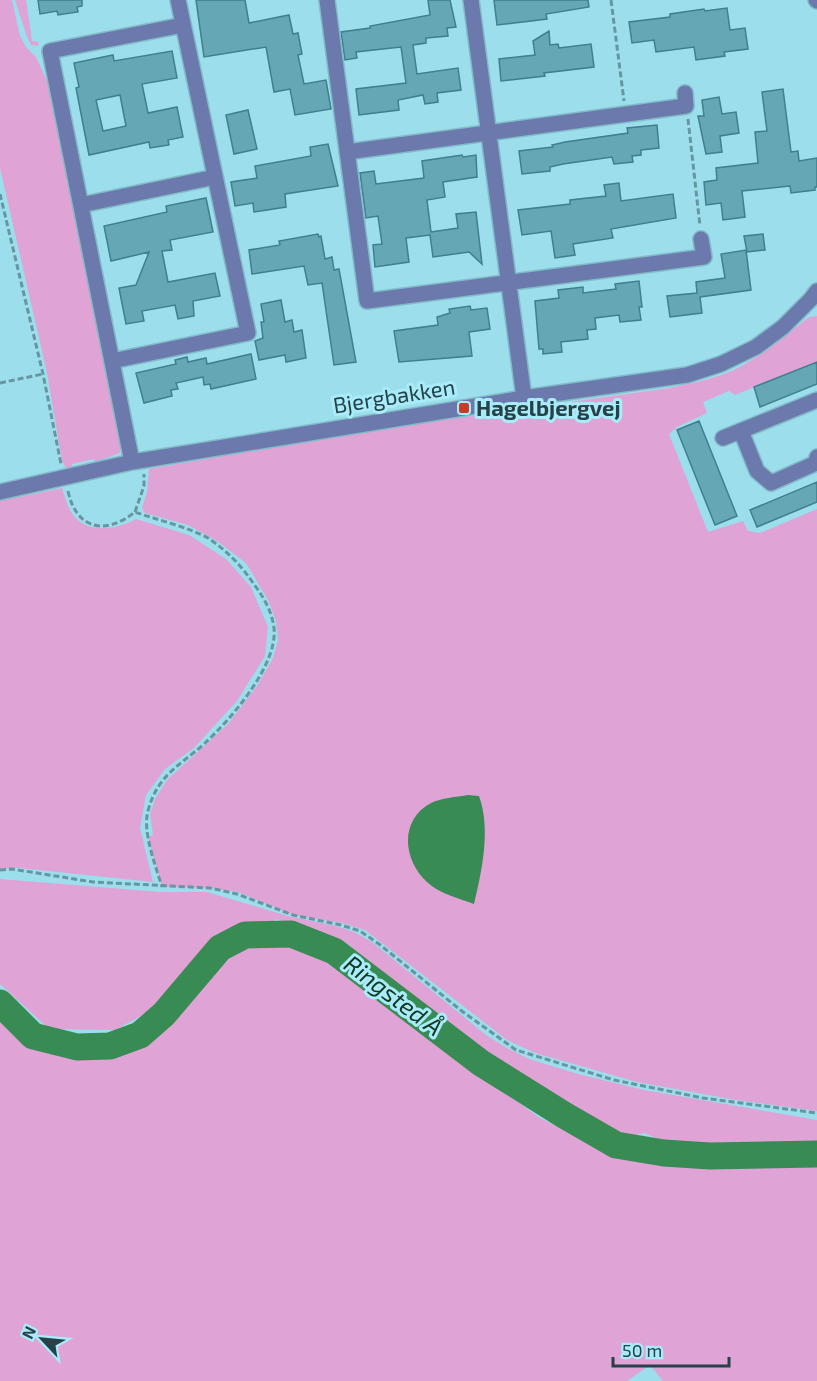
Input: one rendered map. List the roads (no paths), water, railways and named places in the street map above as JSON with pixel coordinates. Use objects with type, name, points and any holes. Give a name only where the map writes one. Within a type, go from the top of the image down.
[{"type":"street","points":[[111,361],[248,333],[178,0]]},
{"type":"street","points":[[471,0],[524,398]]},
{"type":"street","points":[[331,1],[347,152],[367,302],[704,257],[701,239]]},
{"type":"street","points":[[137,461],[111,361],[50,51],[183,25]]},
{"type":"street","points":[[347,152],[626,114],[686,100]]},
{"type":"street","points":[[81,205],[215,177]]},
{"type":"street","name":"Bjergbakken","points":[[0,492],[137,461],[524,398],[687,375],[722,364],[756,346],[783,327],[815,298]]},
{"type":"street","points":[[723,438],[817,400]]},
{"type":"street","points":[[741,431],[757,471],[771,483],[816,463],[817,457]]},
{"type":"waterway","name":"Ringsted Å","points":[[0,1003],[33,1036],[77,1047],[110,1046],[140,1035],[164,1014],[220,948],[245,935],[291,934],[334,951],[481,1063],[616,1145],[664,1153],[710,1156],[817,1154]]},
{"type":"place","name":"Hagelbjergvej","points":[[464,408]]}]
